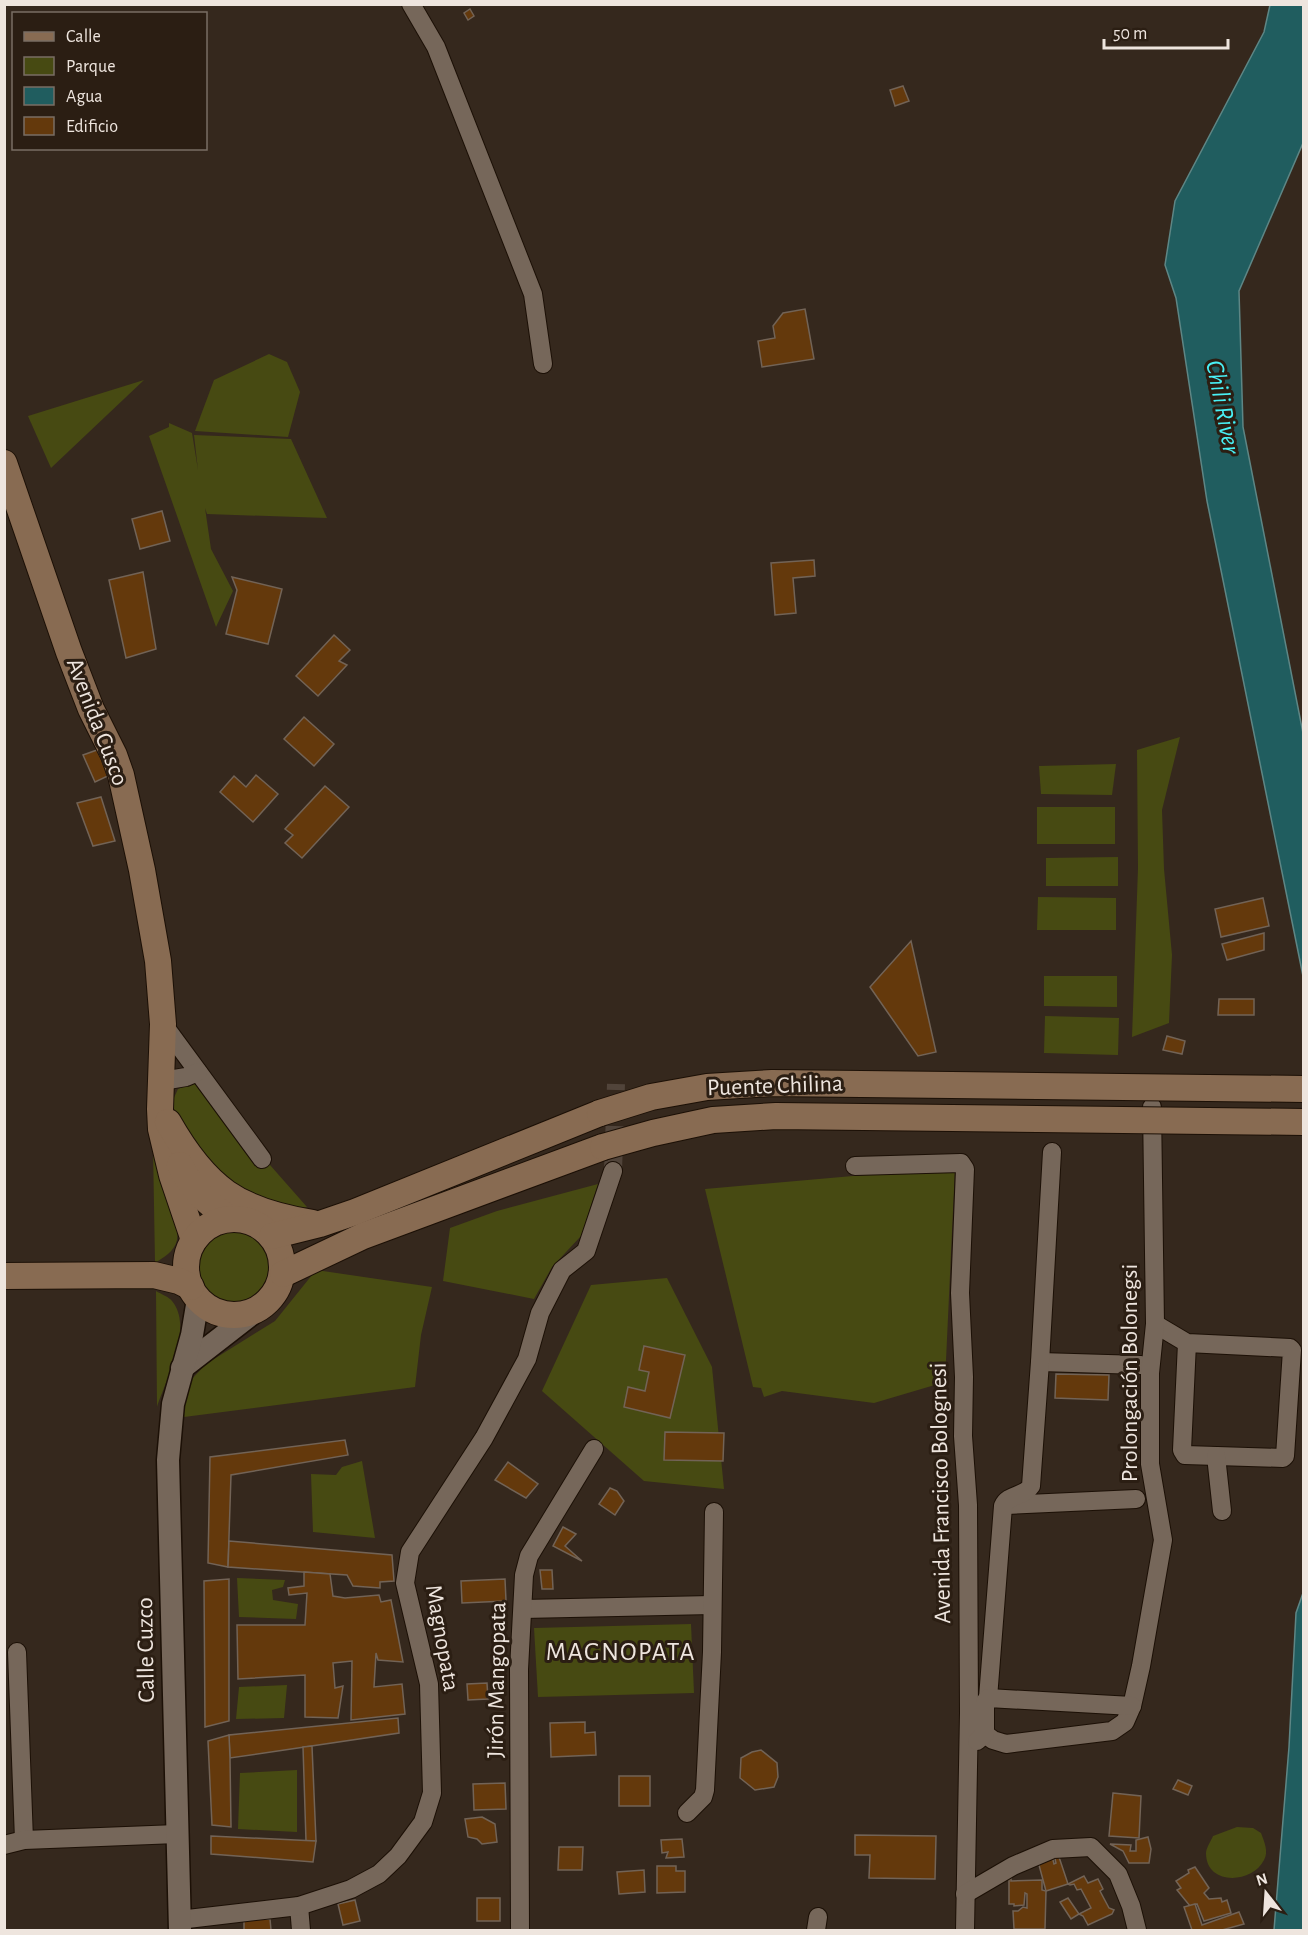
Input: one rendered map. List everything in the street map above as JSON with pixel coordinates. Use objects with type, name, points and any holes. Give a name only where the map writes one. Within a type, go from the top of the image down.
[{"type":"main road","name":"Avenida Cusco","points":[[4,463],[69,652],[91,709],[114,755],[121,775],[142,870],[158,961],[163,1024],[160,1119],[164,1145],[191,1246]]},
{"type":"main road","name":"Puente Chilina","points":[[272,1236],[320,1224],[366,1208],[600,1113],[651,1097],[707,1087],[772,1083],[1304,1089]]},
{"type":"main road","name":"Avenida Cusco","points":[[162,1088],[168,1122],[181,1166],[199,1195],[230,1218]]},
{"type":"main road","name":"Puente Chilina","points":[[282,1274],[363,1236],[603,1147],[713,1120],[776,1116],[1304,1122]]},
{"type":"main road","points":[[168,1122],[185,1152],[205,1176],[228,1195],[256,1210],[320,1224]]},
{"type":"main road","points":[[4,1276],[154,1275],[173,1279],[213,1310],[231,1315],[243,1314],[262,1306],[276,1292],[282,1274],[282,1258],[272,1236],[258,1224],[239,1218],[230,1218],[209,1226],[178,1261],[154,1275]]},
{"type":"main road","points":[[191,1246],[186,1270],[194,1293]]},
{"type":"street","points":[[411,4],[436,47],[533,294],[543,364]]},
{"type":"street","points":[[163,1024],[262,1159]]},
{"type":"street","points":[[162,1088],[198,1072]]},
{"type":"street","name":"Prolongación Bolonegsi","points":[[1132,1707],[1163,1540],[1150,1464],[1150,1373],[1155,1324],[1152,1107]]},
{"type":"street","points":[[968,1751],[985,1734],[1003,1506],[1005,1500],[1026,1492],[1031,1486],[1041,1362],[1052,1152]]},
{"type":"street","name":"Avenida Francisco Bolognesi","points":[[855,1166],[961,1163],[965,1169],[960,1293],[964,1377],[963,1436],[968,1505],[965,1930]]},
{"type":"street","name":"Magnopata","points":[[179,1925],[299,1906],[351,1889],[379,1874],[398,1856],[423,1822],[432,1793],[429,1684],[405,1583],[410,1552],[484,1438],[527,1359],[540,1313],[562,1270],[586,1251],[613,1171]]},
{"type":"street","name":"Calle Cuzco","points":[[179,1925],[168,1460],[173,1404],[192,1335],[194,1293]]},
{"type":"street","points":[[181,1370],[262,1306]]},
{"type":"street","points":[[1155,1324],[1187,1343],[1288,1347],[1292,1350],[1285,1456],[1278,1459],[1185,1455],[1182,1449],[1187,1343]]},
{"type":"street","points":[[1041,1362],[1141,1365]]},
{"type":"street","name":"Jirón Mangopata","points":[[520,1930],[519,1669],[524,1575],[529,1556],[594,1449]]},
{"type":"street","points":[[1216,1456],[1222,1511]]},
{"type":"street","points":[[1003,1506],[1136,1499]]},
{"type":"street","points":[[687,1814],[703,1797],[705,1790],[714,1512]]},
{"type":"street","points":[[523,1609],[712,1605]]},
{"type":"street","points":[[17,1652],[24,1840]]},
{"type":"street","points":[[985,1734],[993,1740],[1006,1744],[1112,1731],[1125,1722],[1132,1707],[987,1699]]},
{"type":"street","points":[[4,1845],[24,1840],[177,1834]]},
{"type":"street","points":[[966,1894],[1013,1866],[1053,1849],[1090,1847],[1118,1874],[1131,1906],[1137,1930]]},
{"type":"street","points":[[299,1906],[301,1930]]},
{"type":"green space","points":[[269,354],[287,362],[300,392],[288,437],[195,431],[214,380]]},
{"type":"green space","points":[[144,380],[51,468],[28,416]]},
{"type":"green space","points":[[169,423],[192,433],[198,470],[194,435],[291,439],[327,518],[207,514],[205,508],[211,549],[233,591],[216,627],[149,436],[169,427]]},
{"type":"green space","points":[[1180,737],[1162,810],[1164,869],[1172,955],[1169,1023],[1132,1037],[1138,868],[1137,750]]},
{"type":"green space","points":[[1116,764],[1112,795],[1041,794],[1039,766]]},
{"type":"green space","points":[[1037,807],[1115,807],[1115,844],[1037,844]]},
{"type":"green space","points":[[1118,857],[1118,886],[1046,886],[1046,858]]},
{"type":"green space","points":[[1038,897],[1116,898],[1116,930],[1037,930]]},
{"type":"green space","points":[[1044,976],[1117,976],[1117,1007],[1044,1006]]},
{"type":"green space","points":[[1045,1016],[1119,1018],[1118,1055],[1044,1053]]},
{"type":"green space","points":[[195,1083],[258,1166],[270,1165],[307,1207],[293,1211],[253,1201],[212,1175],[182,1136],[172,1102],[178,1089]]},
{"type":"green space","points":[[153,1148],[169,1195],[177,1231],[174,1248],[155,1263]]},
{"type":"green space","points":[[955,1167],[945,1382],[874,1403],[782,1391],[764,1397],[761,1388],[753,1387],[705,1189]]},
{"type":"green space","points":[[598,1184],[581,1236],[552,1267],[534,1299],[443,1281],[450,1228],[497,1211]]},
{"type":"green space","points":[[232,1228],[246,1231],[258,1239],[266,1251],[269,1265],[266,1279],[258,1291],[246,1299],[232,1302],[218,1299],[206,1291],[198,1279],[195,1265],[198,1251],[206,1239],[218,1231]]},
{"type":"green space","points":[[316,1270],[432,1287],[421,1335],[415,1387],[184,1417],[184,1400],[190,1381],[206,1364],[275,1321]]},
{"type":"green space","points":[[667,1278],[712,1367],[724,1489],[644,1481],[542,1391],[591,1285]]},
{"type":"green space","points":[[156,1291],[172,1301],[178,1312],[180,1325],[176,1354],[157,1407]]},
{"type":"green space","points":[[362,1461],[375,1538],[313,1532],[311,1474],[336,1475],[342,1467]]},
{"type":"green space","points":[[237,1578],[285,1580],[283,1587],[272,1590],[273,1600],[298,1604],[296,1619],[239,1617]]},
{"type":"green space","points":[[691,1624],[694,1693],[538,1697],[534,1628]]},
{"type":"green space","points":[[287,1685],[284,1718],[236,1719],[239,1687]]},
{"type":"green space","points":[[297,1770],[297,1832],[238,1829],[240,1773]]},
{"type":"green space","points":[[1237,1827],[1253,1828],[1261,1833],[1266,1846],[1266,1854],[1258,1868],[1250,1874],[1230,1878],[1221,1876],[1208,1864],[1207,1849],[1213,1836]]},
{"type":"water","name":"Chili River","points":[[1270,5],[1303,5],[1303,143],[1239,291],[1243,427],[1303,733],[1303,976],[1207,501],[1176,298],[1165,265],[1175,201],[1264,32]]},
{"type":"water","points":[[1303,1593],[1303,1930],[1274,1930],[1289,1747],[1296,1613]]},
{"type":"building","points":[[470,9],[474,16],[468,20],[464,13]]},
{"type":"building","points":[[903,86],[909,101],[895,106],[890,90]]},
{"type":"building","points":[[805,309],[814,359],[762,367],[758,341],[775,338],[773,326],[783,313]]},
{"type":"building","points":[[162,511],[170,541],[140,549],[132,519]]},
{"type":"building","points":[[814,560],[815,576],[793,578],[796,613],[775,615],[771,563]]},
{"type":"building","points":[[143,572],[156,649],[126,658],[109,580]]},
{"type":"building","points":[[232,577],[282,589],[268,644],[226,634],[237,590]]},
{"type":"building","points":[[334,635],[350,650],[339,661],[347,665],[318,696],[296,676]]},
{"type":"building","points":[[304,717],[334,744],[314,766],[284,739]]},
{"type":"building","points":[[97,750],[110,775],[95,782],[83,755]]},
{"type":"building","points":[[256,775],[278,794],[253,822],[220,792],[234,776],[246,787]]},
{"type":"building","points":[[325,786],[349,807],[302,858],[285,843],[293,835],[285,829]]},
{"type":"building","points":[[101,797],[115,841],[93,846],[77,803]]},
{"type":"building","points":[[1263,898],[1269,926],[1221,937],[1215,909]]},
{"type":"building","points":[[1264,933],[1264,950],[1227,960],[1222,944]]},
{"type":"building","points":[[911,941],[936,1052],[918,1056],[870,987]]},
{"type":"building","points":[[1219,999],[1254,999],[1254,1015],[1218,1015]]},
{"type":"building","points":[[1167,1036],[1185,1041],[1182,1054],[1163,1050]]},
{"type":"building","points":[[644,1346],[685,1355],[670,1418],[624,1407],[628,1387],[645,1391],[649,1372],[639,1370]]},
{"type":"building","points":[[1056,1374],[1109,1375],[1108,1400],[1055,1398]]},
{"type":"building","points":[[665,1432],[724,1433],[723,1461],[664,1460]]},
{"type":"building","points":[[345,1440],[348,1455],[231,1475],[228,1567],[208,1563],[210,1457]]},
{"type":"building","points":[[508,1462],[538,1484],[526,1498],[495,1480]]},
{"type":"building","points":[[610,1488],[617,1491],[624,1501],[615,1515],[599,1504]]},
{"type":"building","points":[[563,1527],[576,1534],[565,1546],[582,1561],[553,1546]]},
{"type":"building","points":[[229,1541],[392,1555],[394,1581],[380,1582],[380,1588],[353,1586],[347,1575],[228,1567]]},
{"type":"building","points":[[540,1570],[552,1570],[553,1589],[542,1589]]},
{"type":"building","points":[[304,1572],[330,1574],[333,1596],[345,1598],[379,1595],[381,1602],[391,1600],[403,1662],[378,1660],[376,1653],[374,1687],[402,1684],[405,1714],[351,1720],[352,1661],[333,1663],[335,1688],[343,1686],[338,1718],[305,1717],[305,1675],[238,1679],[237,1625],[305,1625],[307,1593],[289,1595],[288,1588],[304,1586]]},
{"type":"building","points":[[229,1579],[229,1721],[205,1727],[204,1581]]},
{"type":"building","points":[[505,1579],[506,1601],[462,1603],[461,1581]]},
{"type":"building","points":[[487,1683],[488,1699],[468,1700],[467,1684]]},
{"type":"building","points":[[398,1718],[399,1733],[230,1758],[229,1735]]},
{"type":"building","points":[[585,1722],[585,1733],[595,1732],[596,1755],[551,1757],[550,1723]]},
{"type":"building","points":[[229,1735],[231,1827],[212,1825],[208,1741]]},
{"type":"building","points":[[312,1746],[316,1841],[306,1841],[303,1747]]},
{"type":"building","points":[[761,1750],[777,1763],[778,1777],[774,1787],[755,1790],[740,1778],[741,1758]]},
{"type":"building","points":[[619,1776],[650,1776],[650,1806],[619,1806]]},
{"type":"building","points":[[1178,1780],[1192,1786],[1188,1795],[1173,1789]]},
{"type":"building","points":[[505,1783],[506,1809],[474,1810],[473,1784]]},
{"type":"building","points":[[1113,1793],[1141,1796],[1139,1838],[1109,1836]]},
{"type":"building","points":[[482,1817],[495,1824],[497,1842],[482,1844],[477,1839],[468,1837],[465,1819]]},
{"type":"building","points":[[855,1835],[936,1836],[935,1879],[869,1878],[870,1855],[855,1855]]},
{"type":"building","points":[[211,1836],[316,1841],[313,1862],[211,1854]]},
{"type":"building","points":[[1148,1837],[1151,1849],[1149,1863],[1129,1863],[1123,1851],[1110,1844],[1131,1845],[1130,1851],[1136,1851],[1136,1840]]},
{"type":"building","points":[[682,1839],[684,1857],[666,1858],[668,1852],[662,1853],[661,1840]]},
{"type":"building","points":[[559,1847],[583,1847],[582,1870],[558,1870]]},
{"type":"building","points":[[1058,1854],[1068,1884],[1046,1891],[1039,1865],[1036,1865],[1052,1856],[1054,1864],[1056,1863],[1054,1855]]},
{"type":"building","points":[[657,1866],[676,1866],[676,1871],[685,1871],[685,1892],[657,1893]]},
{"type":"building","points":[[1195,1867],[1209,1888],[1204,1893],[1209,1899],[1221,1898],[1222,1902],[1227,1900],[1231,1913],[1204,1921],[1197,1904],[1190,1906],[1177,1890],[1181,1888],[1176,1881]]},
{"type":"building","points":[[644,1870],[645,1892],[619,1894],[617,1872]]},
{"type":"building","points":[[1084,1876],[1088,1883],[1098,1879],[1103,1889],[1100,1891],[1109,1908],[1114,1910],[1112,1914],[1088,1925],[1083,1916],[1079,1914],[1091,1908],[1081,1889],[1077,1890],[1074,1884],[1068,1884]]},
{"type":"building","points":[[1011,1878],[1011,1881],[1042,1880],[1042,1890],[1046,1891],[1045,1929],[1014,1929],[1013,1911],[1018,1911],[1023,1907],[1027,1908],[1027,1894],[1025,1893],[1024,1905],[1009,1904],[1009,1879]]},
{"type":"building","points":[[477,1898],[500,1898],[500,1921],[477,1921]]},
{"type":"building","points":[[1068,1898],[1079,1914],[1071,1919],[1060,1902]]},
{"type":"building","points":[[355,1900],[360,1921],[343,1925],[338,1904]]},
{"type":"building","points":[[1195,1904],[1202,1925],[1239,1912],[1244,1924],[1222,1930],[1192,1930],[1184,1907]]},
{"type":"building","points":[[270,1919],[271,1930],[244,1930],[244,1920]]},
{"type":"tunnel","points":[[613,1171],[616,1084]]},
{"type":"district","name":"MAGNOPATA","points":[[621,1652]]}]
